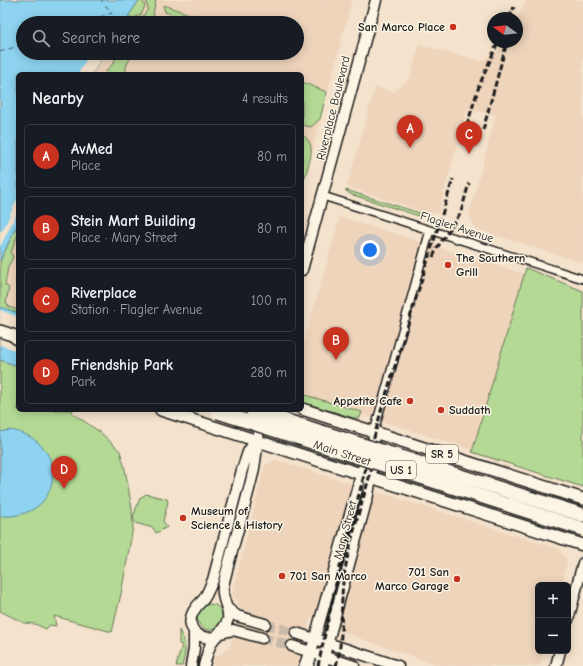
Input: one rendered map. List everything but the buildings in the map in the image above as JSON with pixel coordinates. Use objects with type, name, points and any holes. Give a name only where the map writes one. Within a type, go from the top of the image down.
[{"type":"highway","name":"US 1","points":[[218,412],[583,529]]},
{"type":"highway","name":"US 1","points":[[258,412],[583,516]]},
{"type":"highway","points":[[306,666],[310,652]]},
{"type":"main road","name":"Riverplace Boulevard","points":[[304,263],[376,0]]},
{"type":"main road","points":[[0,331],[16,337]]},
{"type":"main road","name":"SR 5","points":[[304,410],[583,499]]},
{"type":"main road","name":"Main Street","points":[[167,412],[583,545]]},
{"type":"main road","points":[[204,666],[208,650],[227,621],[223,586],[253,473],[256,440],[263,412]]},
{"type":"main road","name":"Mary Street","points":[[310,652],[366,475],[374,432]]},
{"type":"main road","points":[[191,666],[194,648],[194,631],[191,624],[192,614],[198,604],[203,600],[214,576],[245,459],[256,440]]},
{"type":"main road","points":[[470,508],[483,467]]},
{"type":"main road","name":"Mary Street","points":[[323,661],[368,495],[366,475]]},
{"type":"main road","points":[[547,533],[564,530],[572,519],[571,504],[560,492]]},
{"type":"main road","points":[[569,618],[583,563]]},
{"type":"main road","points":[[203,600],[214,600],[237,616],[265,624]]},
{"type":"main road","points":[[194,631],[202,637],[219,635],[233,630],[262,638]]},
{"type":"main road","points":[[296,633],[328,642],[398,666]]},
{"type":"main road","points":[[292,646],[310,652],[323,661],[354,666]]},
{"type":"main road","points":[[556,666],[559,654]]},
{"type":"street","name":"Flagler Avenue","points":[[323,196],[583,279]]},
{"type":"street","name":"Mary Street","points":[[374,432],[430,230]]},
{"type":"shaded area","points":[[139,0],[352,0],[304,180],[304,72],[93,72],[101,60],[304,60],[304,16],[129,16]]},
{"type":"shaded area","points":[[527,0],[583,0],[583,263],[476,229],[469,215],[496,115],[467,109],[438,214],[424,212],[347,187],[375,87],[394,92],[410,78],[419,45],[482,61],[501,48],[523,48],[523,12],[521,12]]},
{"type":"shaded area","points":[[340,217],[525,274],[473,450],[304,397],[304,341]]},
{"type":"shaded area","points":[[16,227],[16,312],[0,307],[0,261]]},
{"type":"shaded area","points":[[276,460],[559,549],[567,560],[563,582],[535,582],[535,654],[543,654],[540,666],[441,666],[356,637],[311,617],[297,666],[213,666],[215,657],[230,647],[240,608],[232,594],[265,465]]},
{"type":"green space","points":[[139,0],[142,0],[145,6],[141,15],[128,16]]},
{"type":"green space","points":[[146,0],[156,0],[153,14],[154,16],[143,16],[148,9]]},
{"type":"green space","points":[[163,5],[195,16],[177,16],[165,12]]},
{"type":"green space","points":[[115,60],[129,60],[126,66],[126,72],[106,72]]},
{"type":"green space","points":[[304,83],[327,92],[320,119],[311,127],[304,125]]},
{"type":"green space","points":[[304,137],[310,143],[311,148],[310,159],[305,177]]},
{"type":"green space","points":[[346,190],[423,214],[422,217],[350,194]]},
{"type":"green space","points":[[16,227],[16,239],[11,253],[13,257],[8,267],[5,285],[9,288],[6,302],[9,307],[16,309],[16,312],[0,307],[0,261]]},
{"type":"green space","points":[[526,268],[583,291],[583,487],[472,452]]},
{"type":"green space","points":[[0,360],[16,365],[16,412],[72,412],[100,432],[120,451],[125,469],[132,509],[133,527],[121,594],[112,632],[54,616],[56,626],[50,625],[46,629],[35,624],[24,623],[0,611]]},
{"type":"green space","points":[[304,395],[362,412],[360,418],[354,418],[304,403]]},
{"type":"green space","points":[[146,494],[167,499],[168,502],[163,521],[167,527],[156,533],[153,528],[135,523],[133,517],[140,498]]},
{"type":"green space","points":[[210,604],[219,608],[223,617],[219,626],[210,630],[201,626],[197,617],[201,608]]},
{"type":"green space","points":[[179,630],[185,643],[185,652],[182,666],[176,666],[182,645],[179,644]]},
{"type":"water","points":[[0,0],[139,0],[129,16],[16,16],[16,60],[101,60],[93,72],[16,72],[16,227],[0,261]]},
{"type":"water","points":[[0,307],[16,312],[16,365],[0,360]]},
{"type":"water","points":[[10,430],[30,437],[44,449],[51,463],[53,479],[48,494],[37,506],[21,514],[0,516],[0,432]]},
{"type":"pier","points":[[86,60],[101,60],[93,72],[79,72]]},
{"type":"pier","points":[[16,201],[16,215],[0,247],[0,231],[3,230]]},
{"type":"pier","points":[[0,310],[16,316],[16,350],[0,345]]},
{"type":"ferry route","points":[[101,0],[112,13],[103,16]]},
{"type":"ferry route","points":[[0,52],[16,46]]},
{"type":"tunnel","points":[[265,624],[296,633]]},
{"type":"tunnel","points":[[262,638],[292,646]]},
{"type":"railway","points":[[512,12],[514,7]]},
{"type":"railway","points":[[467,125],[479,86],[495,48]]},
{"type":"railway","points":[[483,130],[505,48]]},
{"type":"railway","points":[[318,666],[339,570],[381,411],[453,179]]},
{"type":"railway","points":[[433,257],[437,248],[461,212],[469,183]]},
{"type":"railway","points":[[336,666],[340,646],[342,593],[345,568],[372,467]]},
{"type":"place","name":"San Marco Place","points":[[453,27]]},
{"type":"place","name":"AvMed","points":[[410,148]]},
{"type":"place","name":"Riverplace","points":[[469,154]]},
{"type":"place","name":"The Southern Grill","points":[[448,265]]},
{"type":"place","name":"Stein Mart Building","points":[[336,360]]},
{"type":"place","name":"Appetite Cafe","points":[[410,401]]},
{"type":"place","name":"Suddath","points":[[441,410]]},
{"type":"place","name":"Friendship Park","points":[[64,489]]},
{"type":"place","name":"Museum of Science & History","points":[[183,518]]},
{"type":"place","name":"701 San Marco","points":[[282,576]]},
{"type":"place","name":"701 San Marco Garage","points":[[457,579]]}]
